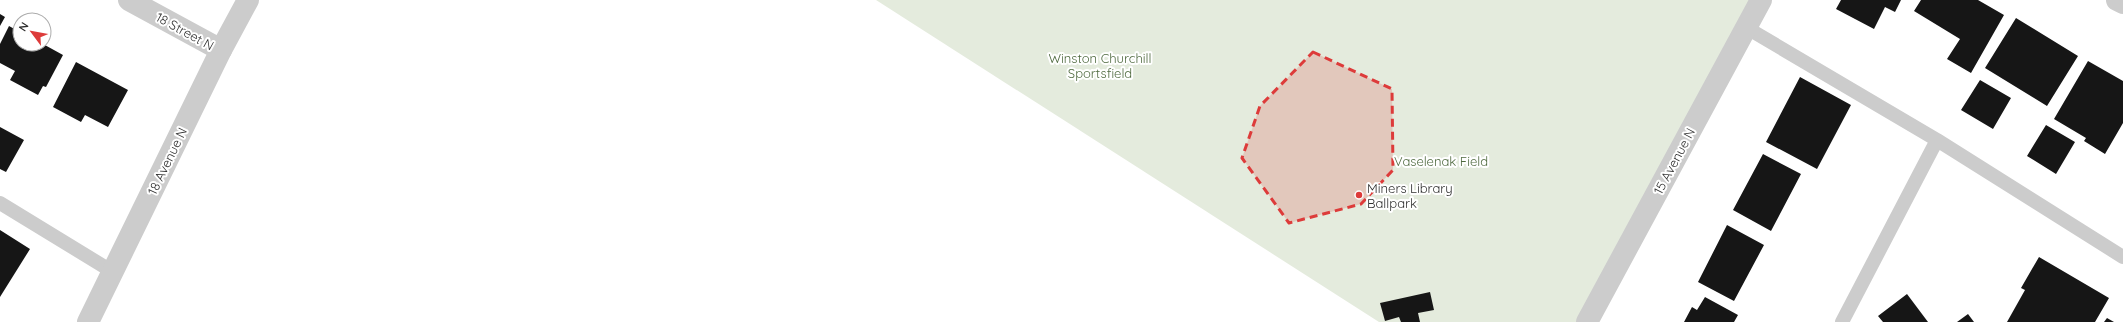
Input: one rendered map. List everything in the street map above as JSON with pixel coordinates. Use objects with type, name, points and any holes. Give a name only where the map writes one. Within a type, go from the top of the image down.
[{"type":"street","name":"18 Street N","points":[[129,0],[221,50]]},
{"type":"street","name":"18 Avenue N","points":[[88,322],[221,50],[248,0]]},
{"type":"street","name":"15 Avenue N","points":[[1587,322],[1761,0]]},
{"type":"street","points":[[2118,0],[2123,3]]},
{"type":"lane","points":[[1746,28],[1937,140],[2123,257]]},
{"type":"lane","points":[[1842,322],[1937,140]]},
{"type":"lane","points":[[0,202],[113,272]]},
{"type":"highlighted area","points":[[1313,52],[1392,89],[1393,170],[1361,204],[1289,223],[1242,158],[1260,106]]},
{"type":"green space","name":"Vaselenak Field","points":[[876,0],[1761,0],[1587,322],[1379,322]]},
{"type":"building","points":[[1841,0],[1901,0],[1895,12],[1885,7],[1874,29],[1836,9]]},
{"type":"building","points":[[1921,0],[1978,0],[2004,15],[1971,73],[1947,59],[1960,39],[1914,11]]},
{"type":"building","points":[[0,14],[5,17],[0,26]]},
{"type":"building","points":[[2016,18],[2078,56],[2047,106],[1985,68]]},
{"type":"building","points":[[9,26],[12,28],[12,52],[52,52],[52,49],[63,55],[46,87],[43,86],[38,95],[10,80],[15,71],[0,63],[0,44]]},
{"type":"building","points":[[2088,61],[2123,81],[2123,123],[2105,154],[2084,141],[2086,138],[2054,119]]},
{"type":"building","points":[[76,62],[128,90],[108,127],[85,115],[81,122],[53,107]]},
{"type":"building","points":[[1800,77],[1851,105],[1817,169],[1766,142]]},
{"type":"building","points":[[1980,80],[2011,98],[1993,129],[1961,110]]},
{"type":"building","points":[[2046,125],[2075,142],[2056,174],[2027,156]]},
{"type":"building","points":[[0,127],[24,140],[6,172],[0,169]]},
{"type":"building","points":[[1763,154],[1801,174],[1771,231],[1733,210]]},
{"type":"building","points":[[1727,225],[1764,245],[1734,301],[1698,282]]},
{"type":"building","points":[[0,230],[30,249],[0,297]]},
{"type":"building","points":[[2039,257],[2109,298],[2095,322],[2007,322],[2025,290],[2021,288]]},
{"type":"building","points":[[1430,292],[1434,310],[1418,313],[1420,322],[1401,322],[1399,317],[1385,321],[1380,303]]},
{"type":"building","points":[[1907,294],[1928,322],[1883,322],[1878,316]]},
{"type":"building","points":[[1705,297],[1738,315],[1734,322],[1684,322],[1692,307],[1697,310]]},
{"type":"building","points":[[1968,314],[1974,322],[1957,322]]},
{"type":"building","points":[[2107,318],[2114,322],[2104,322]]},
{"type":"place","name":"Miners Library Ballpark","points":[[1359,195]]},
{"type":"park label","name":"Winston Churchill Sportsfield","points":[[1100,66]]}]
